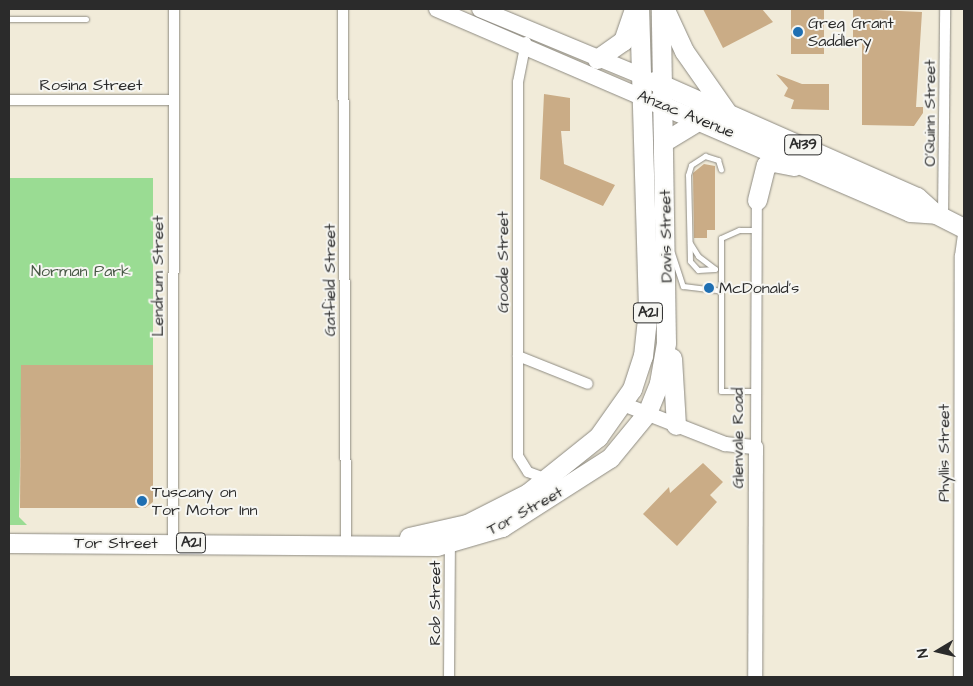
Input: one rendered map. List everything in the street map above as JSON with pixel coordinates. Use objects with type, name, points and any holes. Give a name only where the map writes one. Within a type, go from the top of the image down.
[{"type":"highway","points":[[598,59],[623,41],[634,9]]},
{"type":"highway","name":"A21","points":[[639,9],[644,98]]},
{"type":"highway","points":[[663,9],[684,51],[726,111]]},
{"type":"highway","name":"A21","points":[[663,9],[665,85]]},
{"type":"highway","name":"Anzac Avenue","points":[[644,77],[726,111],[917,197],[940,216],[964,228]]},
{"type":"highway","name":"Davis Street","points":[[647,413],[660,383],[666,343],[665,85]]},
{"type":"highway","name":"Anzac Avenue","points":[[644,98],[701,119],[910,212],[940,216]]},
{"type":"highway","name":"Davis Street","points":[[624,404],[638,373],[646,339],[644,98]]},
{"type":"highway","points":[[665,141],[701,119]]},
{"type":"highway","points":[[757,200],[762,174],[773,162],[822,172]]},
{"type":"highway","points":[[666,343],[673,360],[676,425]]},
{"type":"highway","name":"Tor Street","points":[[450,537],[504,508],[547,480],[598,437],[624,404]]},
{"type":"highway","name":"Tor Street","points":[[9,543],[374,543],[450,537],[502,527],[598,467],[621,448],[647,413]]},
{"type":"main road","name":"Anzac Avenue","points":[[437,9],[644,98]]},
{"type":"main road","name":"Anzac Avenue","points":[[480,9],[644,77]]},
{"type":"street","name":"Lendrum Street","points":[[172,543],[174,9]]},
{"type":"street","name":"O'Quinn Street","points":[[940,216],[945,9]]},
{"type":"street","name":"Gatfield Street","points":[[346,11],[346,543]]},
{"type":"street","name":"Goode Street","points":[[531,30],[525,46],[518,82],[520,463],[547,480]]},
{"type":"street","name":"Rosina Street","points":[[9,100],[173,100]]},
{"type":"street","name":"Glenvale Road","points":[[755,677],[757,200]]},
{"type":"street","name":"Phyllis Street","points":[[959,677],[960,256],[964,228]]},
{"type":"street","points":[[518,356],[588,384]]},
{"type":"street","points":[[624,404],[725,444],[756,447]]},
{"type":"street","name":"Rob Street","points":[[449,677],[450,537]]},
{"type":"lane","points":[[9,19],[86,20]]},
{"type":"lane","points":[[718,269],[695,268],[690,241],[689,168],[698,159],[712,156],[721,170]]},
{"type":"lane","points":[[756,230],[738,230],[721,238],[718,269],[721,291],[721,391],[756,391]]},
{"type":"lane","points":[[666,241],[683,286],[721,291]]},
{"type":"lane","points":[[690,241],[698,256],[718,269]]},
{"type":"green space","name":"Norman Park","points":[[9,178],[153,178],[153,365],[22,365],[19,517],[27,525],[9,525]]},
{"type":"building","points":[[703,9],[762,9],[773,22],[723,48]]},
{"type":"building","points":[[791,9],[824,9],[824,54],[791,54]]},
{"type":"building","points":[[853,9],[922,12],[916,107],[923,107],[923,113],[914,126],[862,125],[862,38],[853,38]]},
{"type":"building","points":[[776,74],[802,84],[829,84],[829,110],[791,109],[794,100],[784,96],[788,88]]},
{"type":"building","points":[[544,94],[570,98],[570,131],[561,131],[564,164],[615,185],[603,206],[540,179]]},
{"type":"building","name":"McDonald's","points":[[704,164],[715,166],[715,230],[707,230],[707,238],[694,238],[693,173]]},
{"type":"building","points":[[21,365],[153,365],[153,502],[145,508],[20,508]]},
{"type":"building","points":[[703,463],[723,482],[710,495],[717,502],[677,546],[643,514],[669,487],[670,493]]},
{"type":"place","name":"Greg Grant Saddlery","points":[[798,32]]},
{"type":"place","name":"McDonald's","points":[[709,288]]},
{"type":"place","name":"Tuscany on Tor Motor Inn","points":[[142,501]]}]
